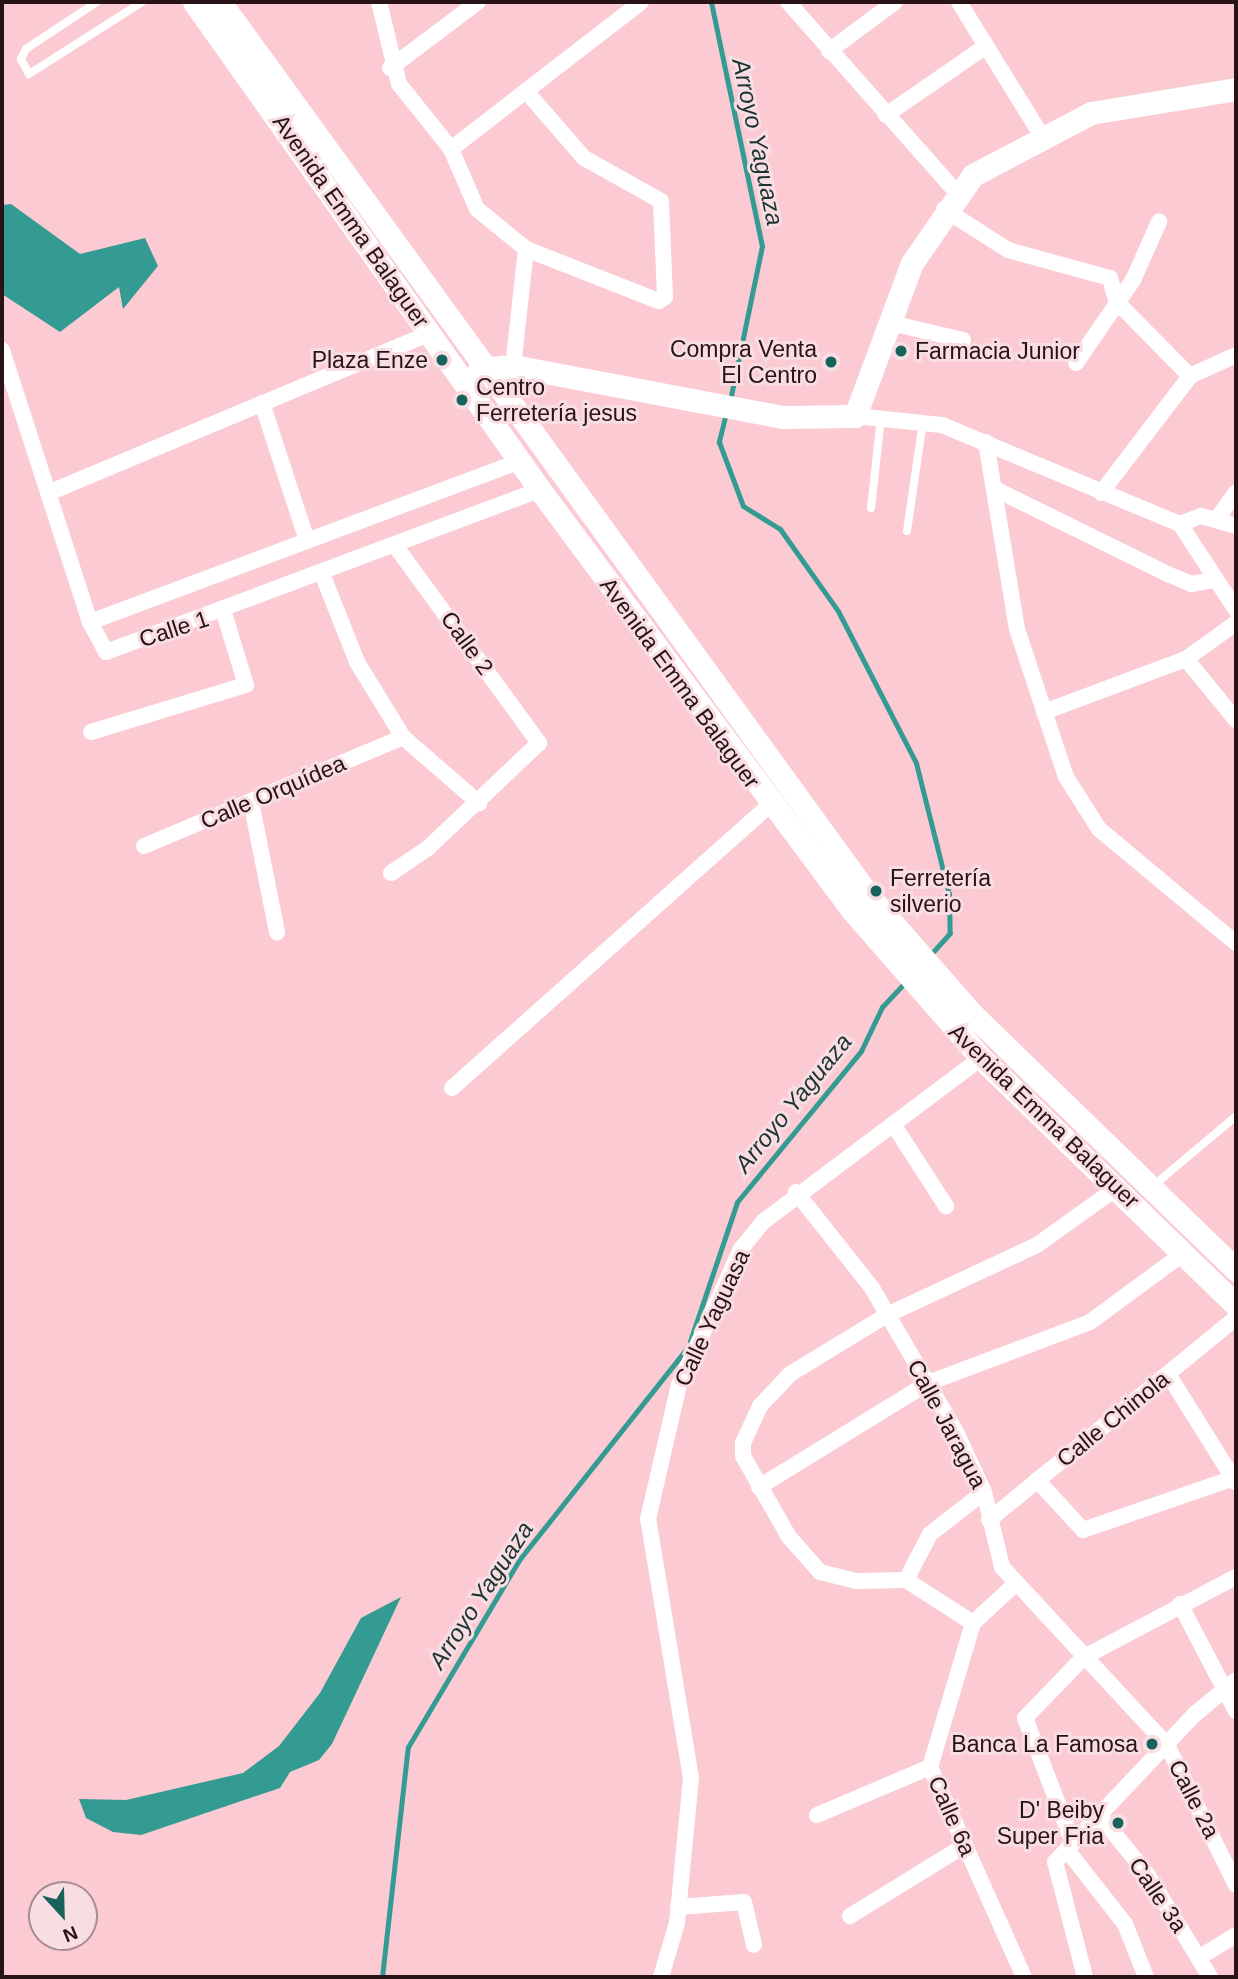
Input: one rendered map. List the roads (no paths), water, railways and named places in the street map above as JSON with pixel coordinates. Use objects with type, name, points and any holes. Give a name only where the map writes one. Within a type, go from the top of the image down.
[{"type":"street","name":"Avenida Emma Balaguer","points":[[194,2],[540,490],[769,806],[861,903],[1149,1190],[1236,1270]]},
{"type":"street","name":"Avenida Emma Balaguer","points":[[220,2],[488,366],[861,903],[954,1029],[1236,1305]]},
{"type":"street","points":[[379,2],[390,68],[451,149],[477,209],[526,250],[659,301],[665,297],[661,201],[584,158],[526,91]]},
{"type":"street","points":[[390,68],[478,2]]},
{"type":"street","points":[[451,149],[641,2]]},
{"type":"street","points":[[788,2],[828,51],[886,114],[950,200],[1008,250],[1110,278],[1116,300],[1190,376]]},
{"type":"street","points":[[828,51],[895,2]]},
{"type":"street","points":[[959,2],[1041,135]]},
{"type":"street","points":[[886,114],[986,46]]},
{"type":"street","points":[[855,416],[912,263],[950,200],[1041,135],[1112,108],[1236,89]]},
{"type":"street","points":[[1076,363],[1116,300],[1133,280],[1159,222]]},
{"type":"street","points":[[513,366],[526,250]]},
{"type":"street","points":[[891,323],[963,340]]},
{"type":"street","points":[[48,493],[431,333]]},
{"type":"street","name":"Calle 1","points":[[2,350],[90,622],[106,652],[323,576],[540,490]]},
{"type":"street","points":[[1101,493],[1190,376],[1236,355]]},
{"type":"street","points":[[459,373],[488,366],[513,366],[688,404],[784,417],[881,415],[923,421],[986,442],[1101,493],[1180,524],[1236,610]]},
{"type":"street","points":[[262,403],[307,541]]},
{"type":"street","points":[[986,442],[1017,629],[1066,778],[1099,829],[1236,943]]},
{"type":"street","points":[[90,622],[520,461]]},
{"type":"street","points":[[995,489],[1191,584],[1214,580]]},
{"type":"street","points":[[1216,520],[1236,492]]},
{"type":"street","points":[[1180,524],[1187,517],[1216,520],[1236,526]]},
{"type":"street","name":"Calle 2","points":[[397,548],[537,737],[537,749],[479,803]]},
{"type":"street","points":[[323,576],[357,662],[403,737],[479,803],[391,873]]},
{"type":"street","points":[[91,732],[246,685],[225,612]]},
{"type":"street","points":[[1044,712],[1186,659],[1236,623]]},
{"type":"street","points":[[1186,659],[1236,720]]},
{"type":"street","points":[[710,725],[729,711]]},
{"type":"street","name":"Calle Orquídea","points":[[144,846],[403,737]]},
{"type":"street","points":[[251,802],[277,932]]},
{"type":"street","points":[[452,1088],[769,806]]},
{"type":"street","name":"Calle Yaguasa","points":[[661,1977],[678,1908],[690,1772],[648,1519],[679,1385],[741,1249],[796,1192],[981,1058]]},
{"type":"street","points":[[893,1124],[946,1206]]},
{"type":"street","points":[[1014,1585],[972,1623],[906,1580],[856,1581],[820,1572],[759,1487],[743,1443],[760,1406],[790,1374],[887,1315],[1037,1245],[1118,1187]]},
{"type":"street","name":"Calle Jaragua","points":[[796,1192],[887,1315],[928,1383],[984,1492],[992,1545],[1014,1585],[1084,1657]]},
{"type":"street","points":[[759,1487],[928,1383],[1090,1322],[1184,1253]]},
{"type":"street","name":"Calle Chinola","points":[[989,1520],[1236,1318]]},
{"type":"street","points":[[1037,1480],[1083,1530],[1234,1481],[1168,1374]]},
{"type":"street","points":[[906,1580],[930,1534],[984,1492]]},
{"type":"street","points":[[1085,1977],[1065,1852],[1025,1718],[1084,1657],[1180,1604],[1236,1577]]},
{"type":"street","points":[[1180,1604],[1231,1684],[1236,1711]]},
{"type":"street","name":"Calle 6a","points":[[972,1623],[930,1767],[1024,1977]]},
{"type":"street","name":"Calle 2a","points":[[1084,1657],[1167,1745],[1236,1885]]},
{"type":"street","points":[[1065,1852],[1167,1745],[1231,1684]]},
{"type":"street","points":[[817,1815],[930,1767]]},
{"type":"street","name":"Calle 3a","points":[[1100,1816],[1147,1874],[1210,1977]]},
{"type":"street","points":[[850,1916],[964,1846]]},
{"type":"street","points":[[1065,1852],[1125,1924],[1146,1977]]},
{"type":"street","points":[[678,1908],[744,1902],[754,1945]]},
{"type":"street","points":[[1200,1957],[1236,1935]]},
{"type":"lane","points":[[97,2],[26,49],[21,59],[29,74],[142,2]]},
{"type":"lane","points":[[871,508],[881,415]]},
{"type":"lane","points":[[907,531],[923,421]]},
{"type":"lane","points":[[1149,1190],[1236,1116]]},
{"type":"water","points":[[11,204],[80,254],[145,238],[158,266],[123,309],[119,287],[60,332],[2,294],[2,205]]},
{"type":"water","points":[[401,1597],[332,1744],[319,1760],[290,1772],[280,1788],[141,1835],[113,1832],[86,1818],[79,1799],[126,1800],[243,1773],[279,1746],[320,1693],[361,1618]]},
{"type":"waterway","name":"Arroyo Yaguaza","points":[[711,2],[762,246],[730,400]]},
{"type":"waterway","name":"Arroyo Yaguaza","points":[[726,413],[719,442],[743,506],[780,529],[838,611],[916,763],[949,894],[950,933],[930,955]]},
{"type":"waterway","name":"Arroyo Yaguaza","points":[[382,1977],[408,1747],[519,1560],[688,1347],[737,1202],[861,1051],[882,1007],[907,980]]},
{"type":"place","name":"Farmacia Junior","points":[[901,351]]},
{"type":"place","name":"Plaza Enze","points":[[442,360]]},
{"type":"place","name":"Compra Venta El Centro","points":[[831,362]]},
{"type":"place","name":"Centro Ferretería jesus","points":[[462,400]]},
{"type":"place","name":"Ferretería silverio","points":[[876,891]]},
{"type":"place","name":"Banca La Famosa","points":[[1152,1744]]},
{"type":"place","name":"D' Beiby Super Fria","points":[[1118,1823]]}]
